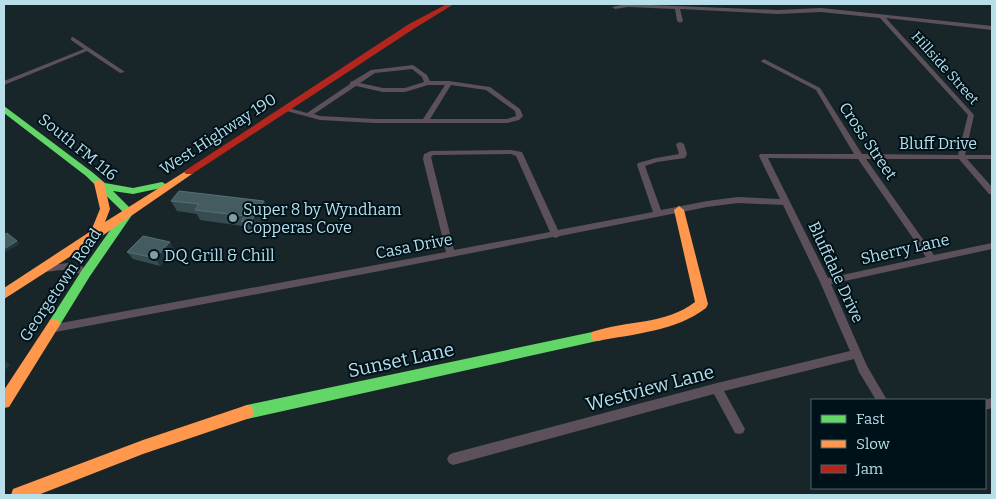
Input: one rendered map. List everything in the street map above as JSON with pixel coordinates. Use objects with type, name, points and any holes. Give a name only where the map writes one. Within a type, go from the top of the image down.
[{"type":"main road","name":"West Highway 190","points":[[4,294],[412,26],[451,4]]},
{"type":"main road","name":"South FM 116","points":[[4,109],[78,165],[129,212]]},
{"type":"main road","points":[[95,235],[105,209],[100,184],[133,191],[175,181]]},
{"type":"main road","name":"Sunset Lane","points":[[19,495],[143,447],[253,410],[681,318],[695,311],[702,304],[679,210]]},
{"type":"main road","name":"Georgetown Road","points":[[4,402],[86,273],[129,212]]},
{"type":"street","points":[[615,7],[778,12],[821,10],[992,28]]},
{"type":"street","points":[[677,8],[680,21]]},
{"type":"street","name":"Hillside Street","points":[[882,16],[971,115],[962,157]]},
{"type":"street","points":[[73,39],[122,72]]},
{"type":"street","points":[[4,83],[88,49]]},
{"type":"street","name":"Cross Street","points":[[764,61],[818,89],[854,149],[931,258]]},
{"type":"street","points":[[308,115],[373,71],[413,66],[419,70],[428,83]]},
{"type":"street","points":[[285,109],[320,118],[375,121],[507,121],[517,119],[520,116],[518,110],[495,91],[488,88],[448,83],[428,83],[406,90],[391,90],[352,84]]},
{"type":"street","points":[[425,121],[448,83]]},
{"type":"street","points":[[658,214],[641,165],[656,160],[682,156],[684,154],[680,144]]},
{"type":"street","points":[[450,254],[427,159],[428,154],[436,152],[511,152],[519,154],[556,234]]},
{"type":"street","name":"Bluff Drive","points":[[763,156],[992,157]]},
{"type":"street","name":"Bluffdale Drive","points":[[763,156],[825,282],[856,354],[881,399]]},
{"type":"street","points":[[962,157],[992,192]]},
{"type":"street","name":"Casa Drive","points":[[50,329],[679,210],[738,200],[784,202]]},
{"type":"street","name":"Sherry Lane","points":[[825,282],[992,246]]},
{"type":"street","points":[[41,269],[74,266],[86,273]]},
{"type":"street","name":"Westview Lane","points":[[453,459],[717,388],[856,354]]},
{"type":"street","points":[[717,388],[739,429]]},
{"type":"building","points":[[179,191],[264,201],[250,223],[241,221],[245,216],[195,210],[199,204],[171,201]]},
{"type":"building","points":[[7,233],[17,241],[4,249],[4,235]]},
{"type":"building","points":[[143,236],[170,242],[155,258],[127,252]]},
{"type":"traffic: fast","points":[[4,109],[89,174],[129,212],[86,273],[54,324]]},
{"type":"traffic: fast","points":[[101,186],[133,191],[162,185]]},
{"type":"traffic: fast","points":[[247,412],[597,336]]},
{"type":"traffic: slow","points":[[4,294],[189,172]]},
{"type":"traffic: slow","points":[[95,235],[105,209],[99,183]]},
{"type":"traffic: slow","points":[[597,336],[667,322],[693,311],[702,304],[679,210]]},
{"type":"traffic: slow","points":[[4,402],[54,324]]},
{"type":"traffic: slow","points":[[19,495],[143,447],[247,412]]},
{"type":"traffic: jam","points":[[189,172],[412,26],[451,4]]},
{"type":"place","name":"Super 8 by Wyndham Copperas Cove","points":[[233,218]]},
{"type":"place","name":"DQ Grill & Chill","points":[[154,255]]}]
